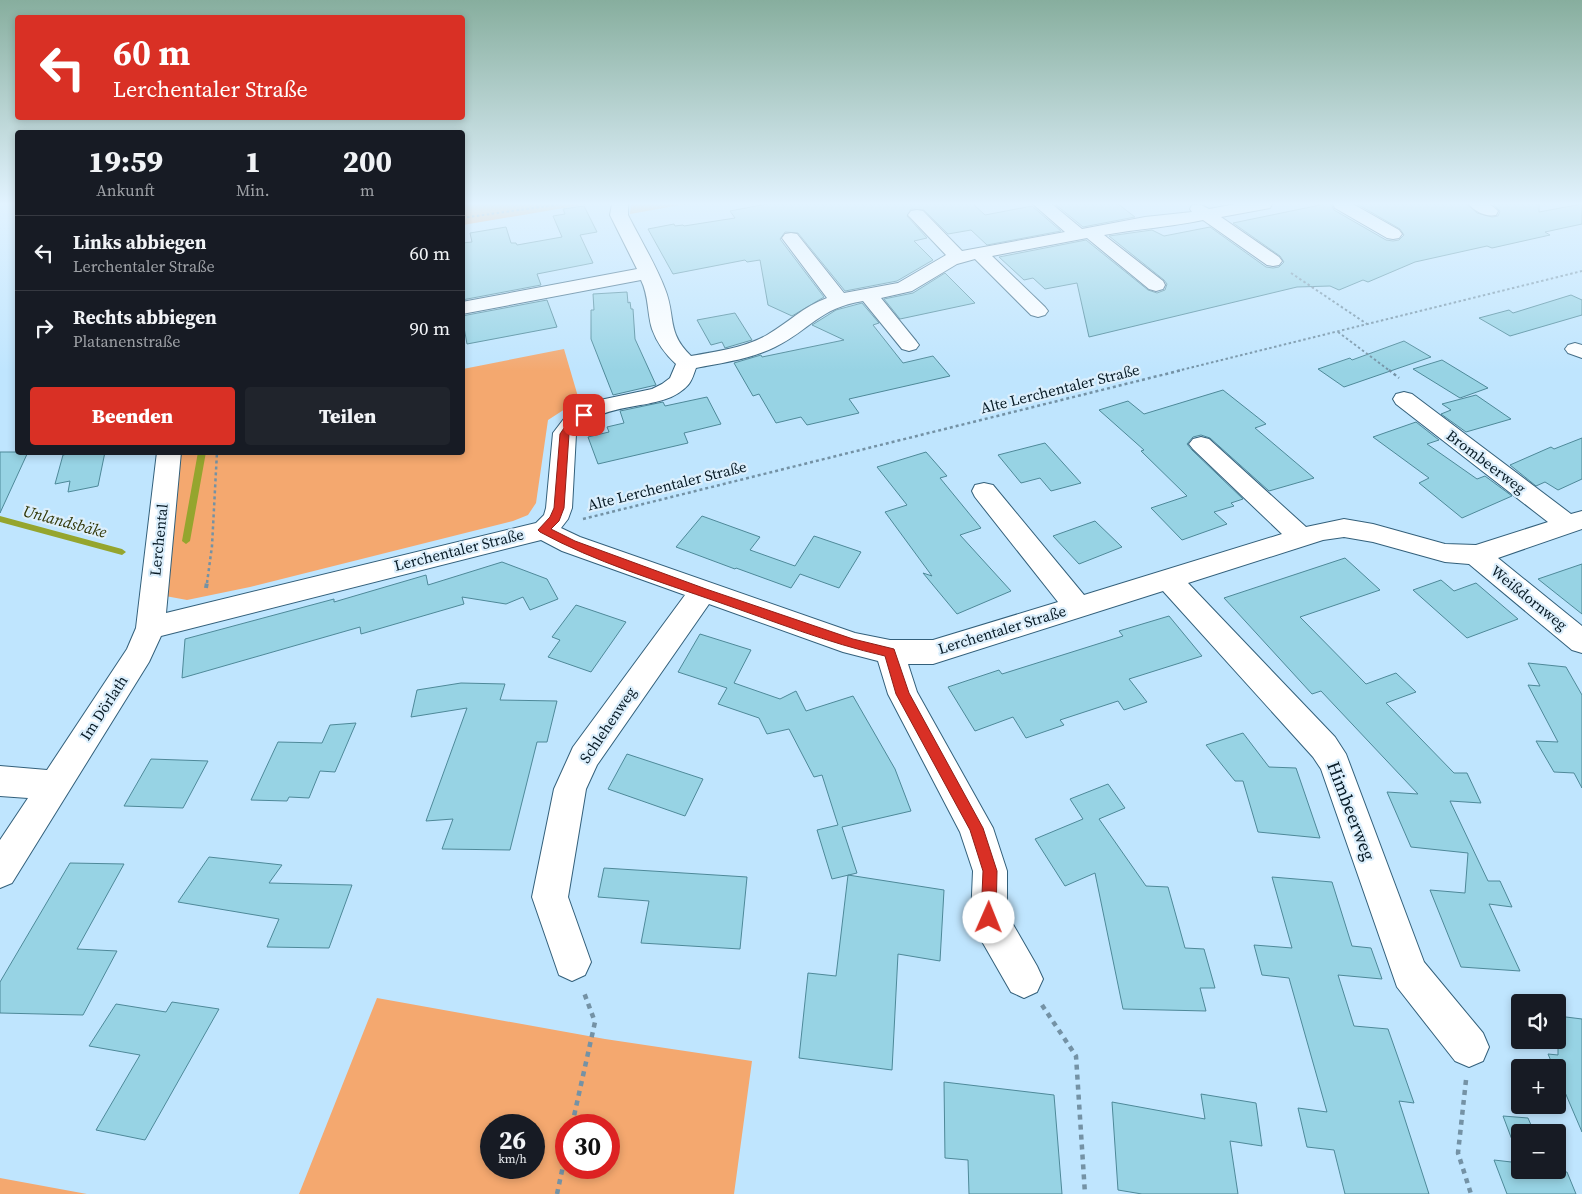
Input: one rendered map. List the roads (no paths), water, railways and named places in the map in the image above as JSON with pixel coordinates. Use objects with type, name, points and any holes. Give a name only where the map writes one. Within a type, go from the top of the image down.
[{"type":"street","points":[[641,260],[656,290],[662,328],[673,350],[687,363]]},
{"type":"street","points":[[808,260],[840,300]]},
{"type":"street","points":[[687,363],[759,347],[775,339],[822,306],[840,300],[902,288],[919,282],[952,260]]},
{"type":"street","points":[[986,260],[1038,311]]},
{"type":"street","points":[[1122,260],[1156,284]]},
{"type":"street","points":[[465,307],[647,273]]},
{"type":"street","points":[[868,295],[910,345]]},
{"type":"street","points":[[544,530],[555,519],[559,508],[564,434],[574,421],[594,408],[658,394],[670,389],[680,381],[687,363]]},
{"type":"street","name":"Brombeerweg","points":[[1404,399],[1575,522]]},
{"type":"street","points":[[1201,444],[1301,537]]},
{"type":"street","name":"Lerchental","points":[[150,628],[169,455]]},
{"type":"street","name":"Lerchentaler Straße","points":[[984,491],[1078,607]]},
{"type":"street","name":"Lerchentaler Straße","points":[[150,628],[203,613],[544,530],[571,544],[853,644],[890,652],[933,652],[1322,531],[1344,528],[1373,533],[1444,553],[1476,555],[1504,548],[1575,522]]},
{"type":"street","name":"Weißdornweg","points":[[1476,555],[1582,642]]},
{"type":"street","name":"Himbeerweg","points":[[1169,580],[1324,747],[1335,764],[1410,974],[1469,1047]]},
{"type":"street","name":"Schlehenweg","points":[[572,962],[550,897],[570,790],[584,757],[702,592]]},
{"type":"street","name":"Im Dörlath","points":[[0,871],[139,654],[150,628]]},
{"type":"street","points":[[890,652],[903,694],[976,828],[990,871],[989,918],[1024,979]]},
{"type":"street","points":[[0,781],[54,784]]},
{"type":"waterway","points":[[186,541],[201,455]]},
{"type":"waterway","name":"Unlandsbäke","points":[[0,519],[122,552]]}]
